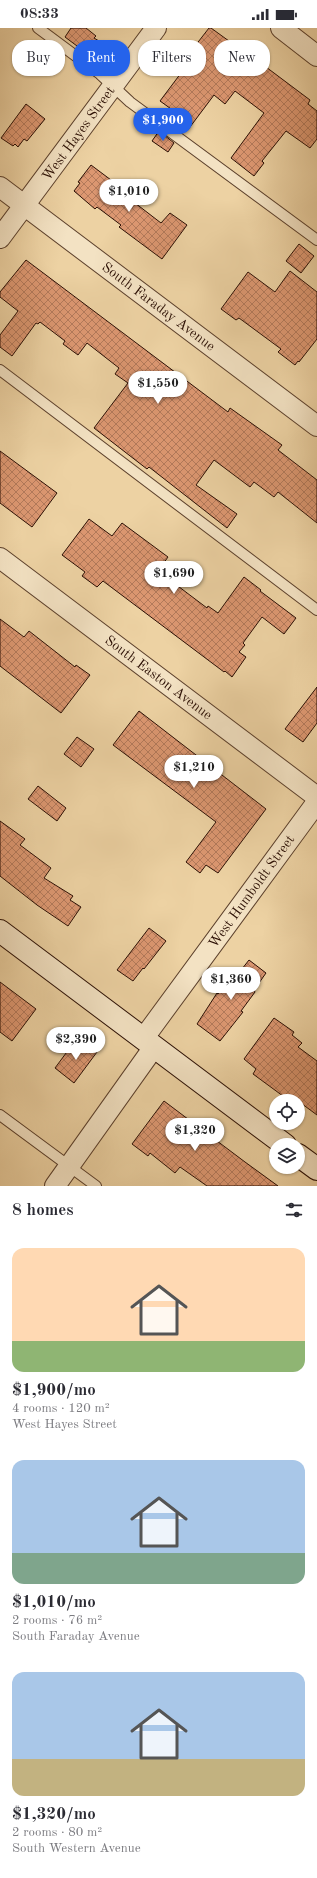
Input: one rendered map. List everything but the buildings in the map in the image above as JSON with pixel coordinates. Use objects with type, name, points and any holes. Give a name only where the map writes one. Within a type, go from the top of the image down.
[{"type":"main road","points":[[0,930],[276,1138]]},
{"type":"main road","points":[[305,1160],[317,1169]]},
{"type":"street","name":"West Hayes Street","points":[[0,238],[156,28]]},
{"type":"street","points":[[281,28],[317,56]]},
{"type":"street","name":"South Faraday Avenue","points":[[0,187],[317,426]]},
{"type":"street","name":"South Easton Avenue","points":[[0,558],[317,797]]},
{"type":"street","name":"West Humboldt Street","points":[[55,1186],[149,1043],[317,802]]},
{"type":"lane","points":[[38,28],[113,86],[130,102],[317,240]]},
{"type":"lane","points":[[0,370],[317,610]]},
{"type":"lane","points":[[0,1115],[96,1186]]}]
